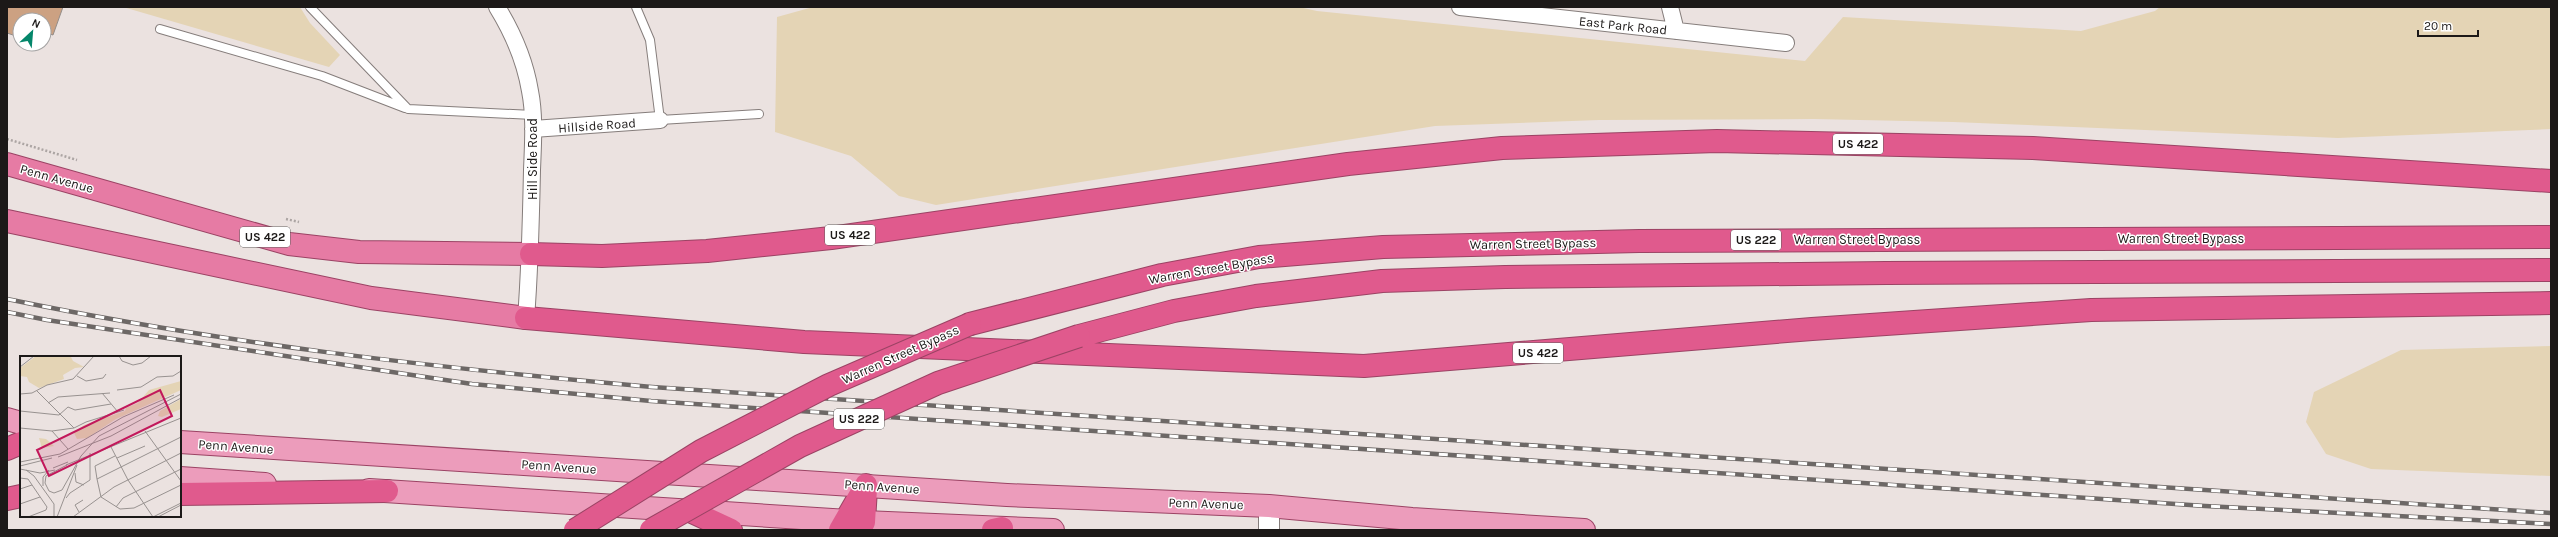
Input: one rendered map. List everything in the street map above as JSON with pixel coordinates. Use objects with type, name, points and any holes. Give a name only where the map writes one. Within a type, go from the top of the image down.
[{"type":"highway","name":"US 422","points":[[531,254],[602,256],[707,251],[831,238],[1348,164],[1510,148],[1717,141],[2033,148],[2551,181]]},
{"type":"highway","name":"Penn Avenue","points":[[7,164],[289,244],[359,252],[531,254]]},
{"type":"highway","name":"US 422","points":[[7,221],[371,298],[526,318],[804,342],[1364,366],[1812,329],[2091,310],[2551,303]]},
{"type":"highway","name":"Warren Street Bypass","points":[[575,530],[701,450],[829,385],[970,324],[1162,275],[1259,257],[1383,247],[1647,241],[2551,237]]},
{"type":"highway","name":"US 222","points":[[651,530],[800,446],[938,383],[1079,336],[1174,311],[1256,296],[1382,281],[1505,277],[1878,273],[2551,270]]},
{"type":"highway","points":[[7,449],[20,443]]},
{"type":"highway","points":[[852,525],[866,485]]},
{"type":"highway","points":[[181,494],[387,491]]},
{"type":"highway","points":[[7,499],[20,496]]},
{"type":"highway","points":[[688,510],[731,530]]},
{"type":"main road","points":[[7,419],[20,423]]},
{"type":"main road","name":"Penn Avenue","points":[[181,442],[1015,495],[1269,506],[1412,519],[1584,530]]},
{"type":"main road","points":[[7,452],[20,455]]},
{"type":"main road","points":[[181,478],[688,510],[852,525],[1053,530]]},
{"type":"street","name":"Hill Side Road","points":[[497,7],[512,30],[524,68],[530,91],[533,122],[531,254],[526,318]]},
{"type":"street","name":"East Park Road","points":[[1460,7],[1786,43]]},
{"type":"street","points":[[1670,7],[1676,31]]},
{"type":"street","name":"Hillside Road","points":[[533,122],[660,120]]},
{"type":"street","points":[[1269,506],[1269,530]]},
{"type":"lane","points":[[310,7],[408,109]]},
{"type":"lane","points":[[636,7],[650,40],[660,120],[759,114]]},
{"type":"lane","points":[[160,29],[322,76],[408,109],[533,122]]},
{"type":"path","points":[[7,139],[84,162]]},
{"type":"path","points":[[279,218],[300,223]]},
{"type":"shaded area","points":[[123,7],[300,7],[310,23],[340,55],[329,67]]},
{"type":"shaded area","points":[[813,7],[1299,7],[1317,11],[1805,61],[1843,17],[2081,31],[2155,11],[2160,7],[2551,7],[2551,129],[2338,138],[1953,122],[1814,119],[1599,120],[1435,126],[936,205],[899,196],[851,156],[775,132],[777,17]]},
{"type":"shaded area","points":[[2551,346],[2551,476],[2371,469],[2326,454],[2306,422],[2314,392],[2401,350]]},
{"type":"building","points":[[7,7],[63,7],[53,35],[52,12],[12,12],[12,35],[7,33]]},
{"type":"railway","points":[[7,299],[87,315],[247,341],[409,362],[571,380],[652,387],[2551,513]]},
{"type":"railway","points":[[7,312],[47,320],[472,384],[651,401],[2205,506],[2551,524]]}]
